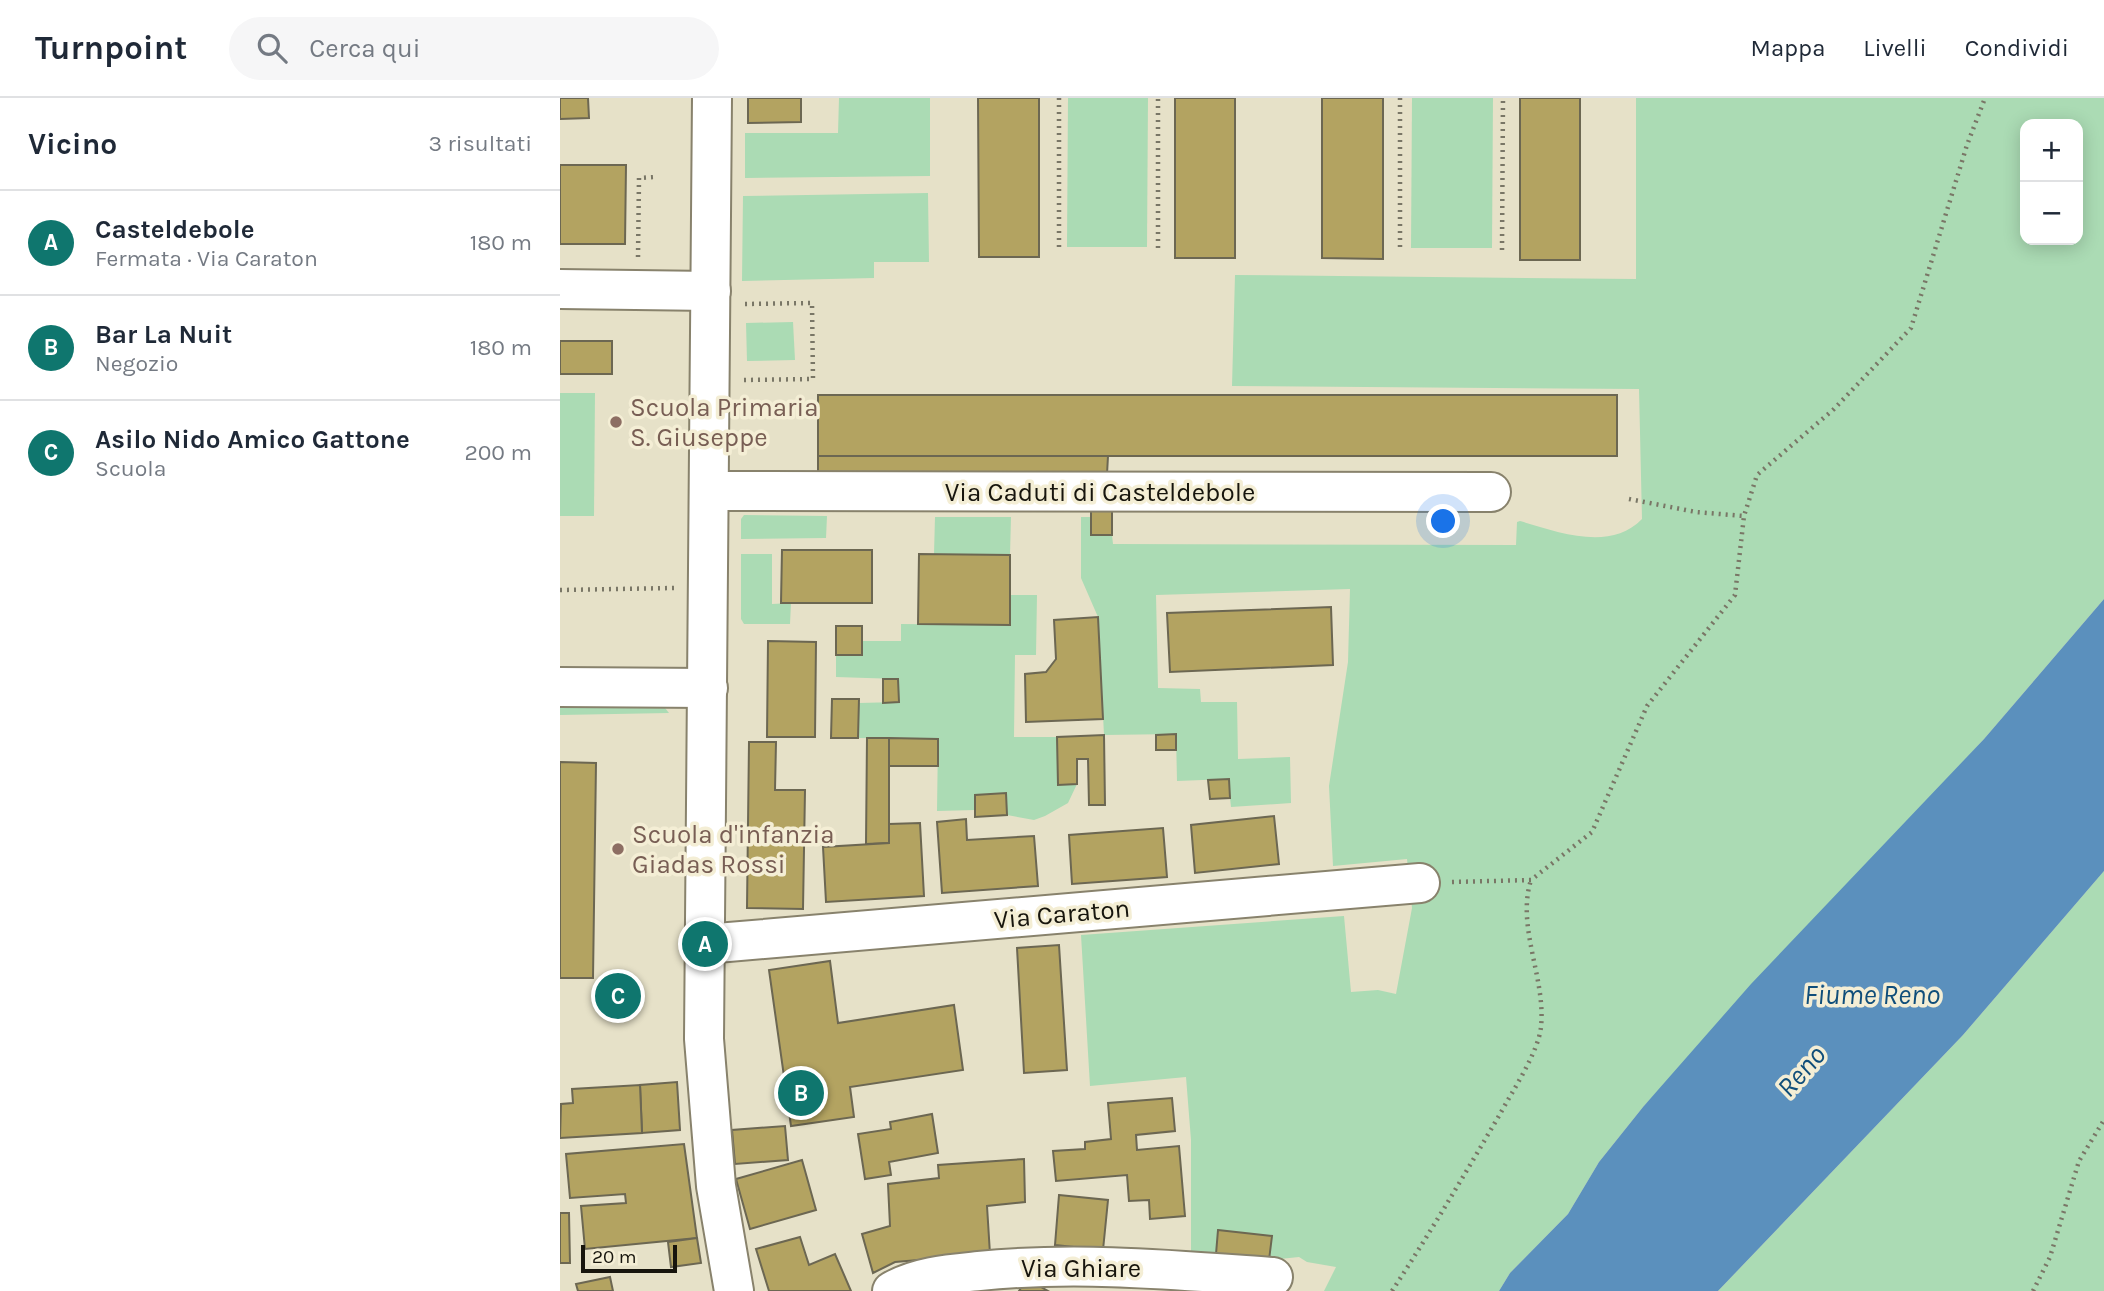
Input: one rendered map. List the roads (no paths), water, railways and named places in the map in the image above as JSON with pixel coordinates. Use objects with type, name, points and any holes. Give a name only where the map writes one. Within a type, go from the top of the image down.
[{"type":"street","points":[[712,98],[724,297],[709,491],[704,1039],[710,1133],[734,1291]]},
{"type":"street","points":[[560,289],[724,297]]},
{"type":"street","name":"Via Caduti di Casteldebole","points":[[709,491],[1491,492]]},
{"type":"street","points":[[560,687],[708,688]]},
{"type":"street","name":"Via Caraton","points":[[705,944],[1420,883]]},
{"type":"street","name":"Via Ghiare","points":[[892,1291],[937,1275],[1021,1267],[1109,1267],[1273,1277]]},
{"type":"water","name":"Fiume Reno","points":[[2104,599],[2104,871],[1963,1035],[1718,1291],[1499,1291],[1510,1273],[1568,1214],[1599,1162],[1643,1107],[1751,984],[1984,739]]},
{"type":"place","name":"Scuola Primaria S. Giuseppe","points":[[616,422]]},
{"type":"place","name":"Scuola d'infanzia Giadas Rossi","points":[[618,849]]},
{"type":"place","name":"Casteldebole","points":[[705,944]]},
{"type":"place","name":"Asilo Nido Amico Gattone","points":[[618,996]]},
{"type":"place","name":"Bar La Nuit","points":[[801,1093]]},
{"type":"water label","name":"Reno","points":[[1801,1071]]}]
